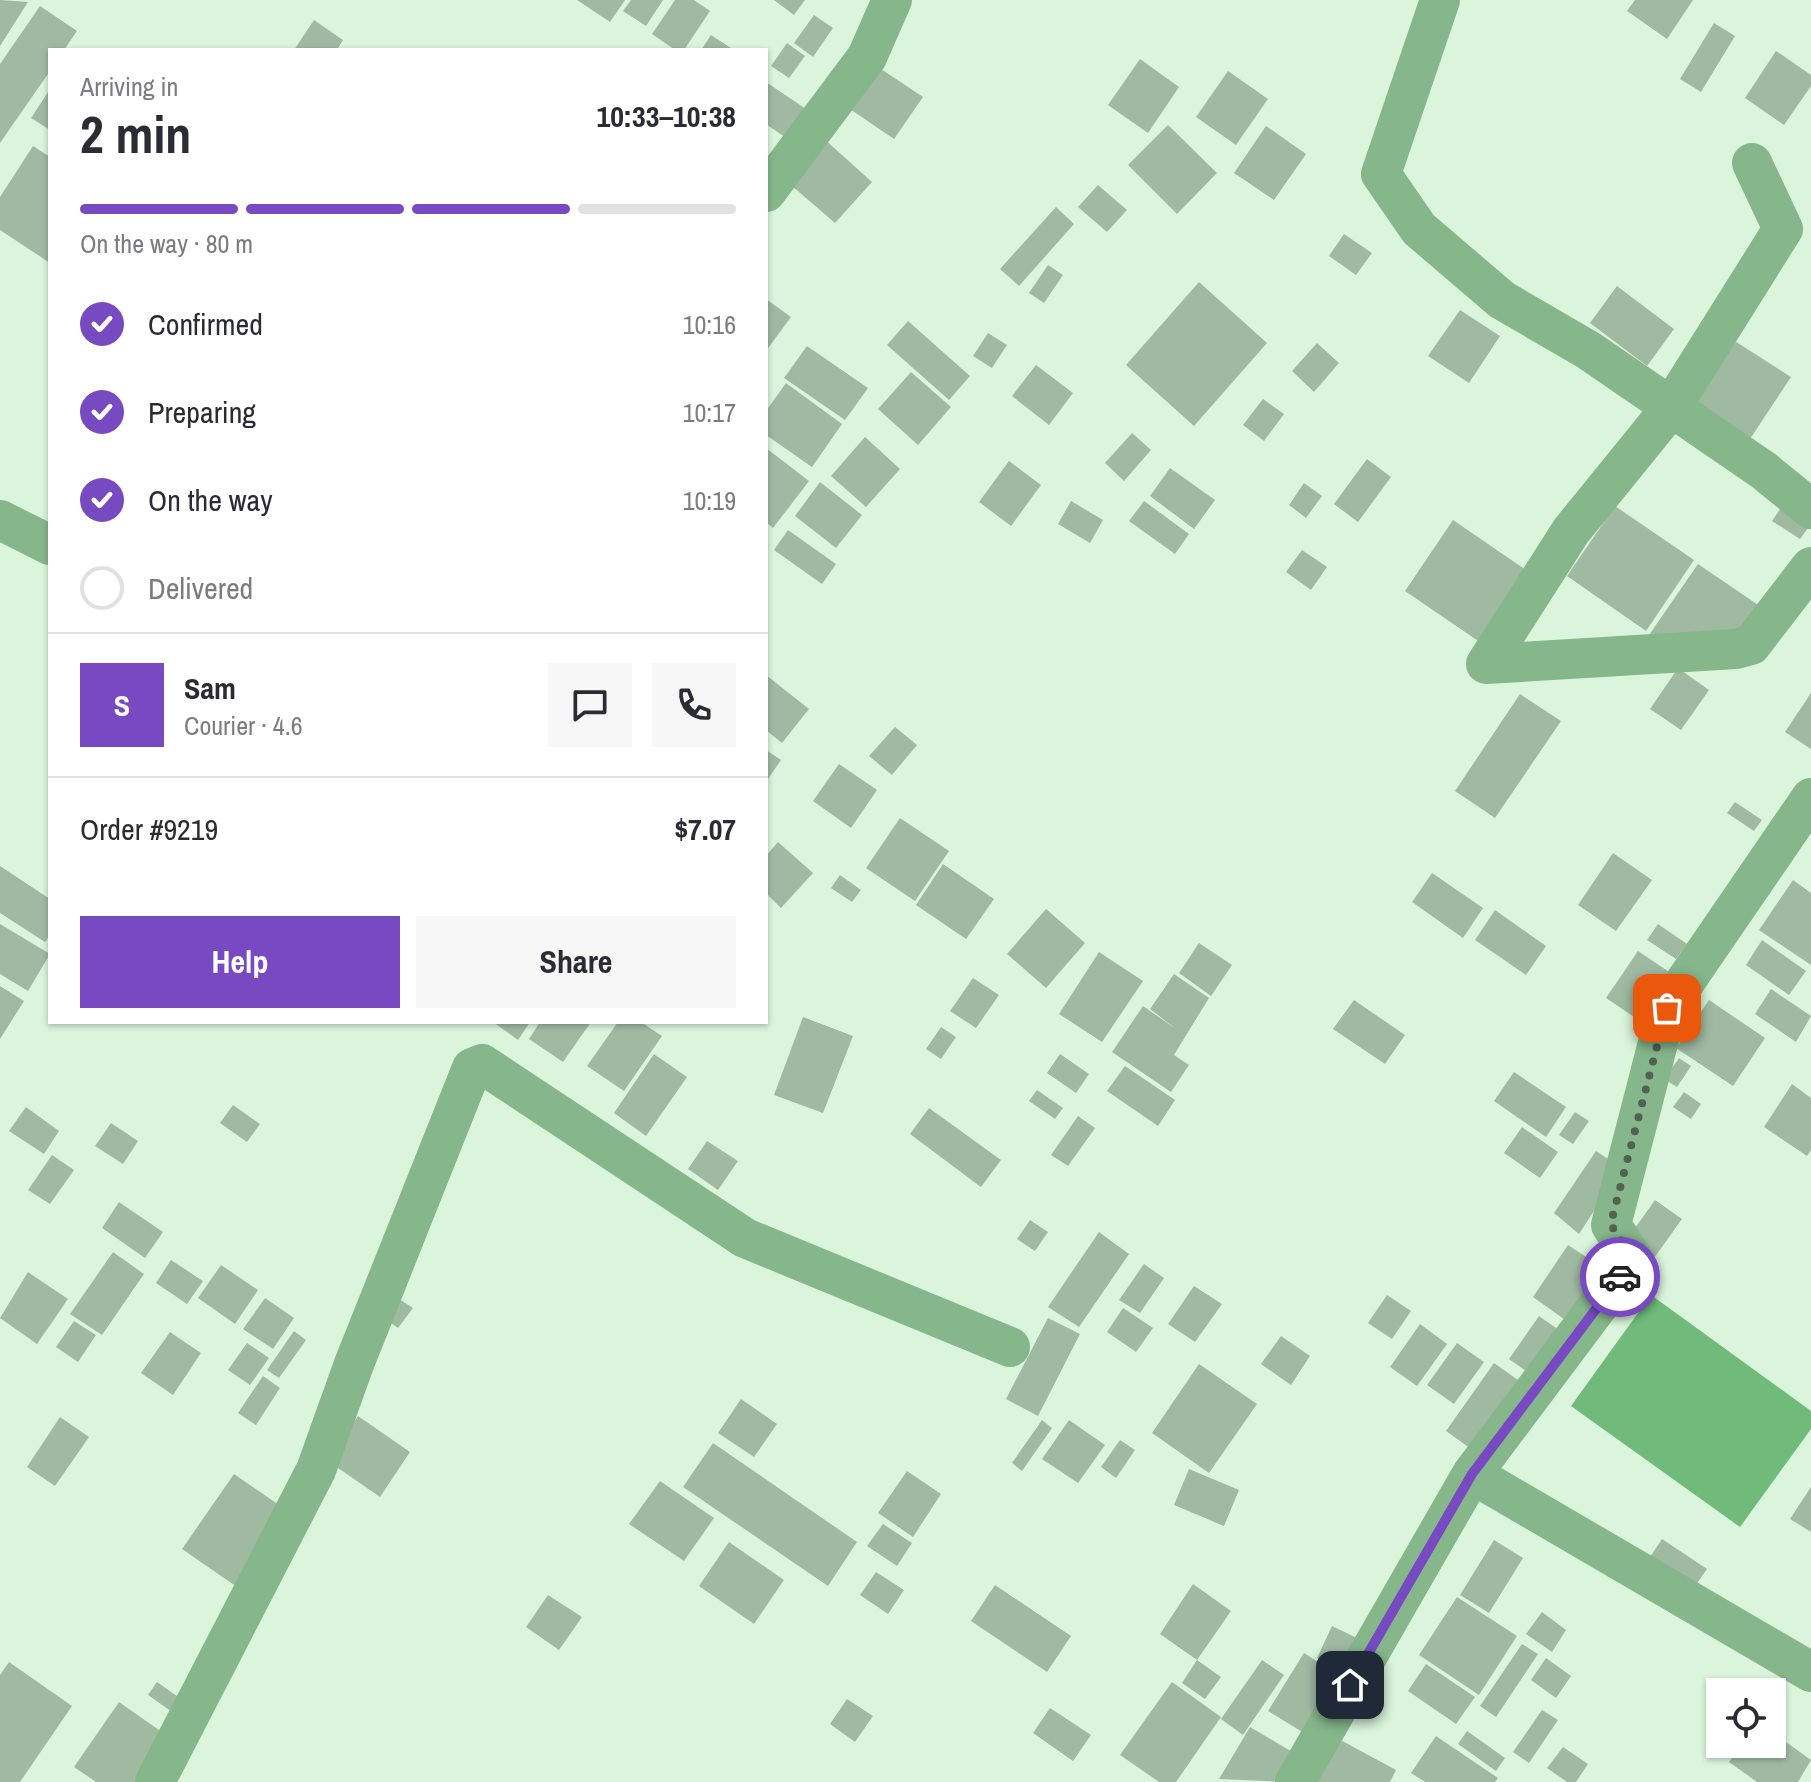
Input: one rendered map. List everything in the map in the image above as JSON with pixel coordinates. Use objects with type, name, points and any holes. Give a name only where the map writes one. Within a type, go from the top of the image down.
[{"type":"street","points":[[768,189],[867,57],[892,0]]},
{"type":"street","points":[[1440,0],[1381,174],[1419,229],[1502,300],[1588,350],[1763,470],[1811,509]]},
{"type":"street","points":[[1752,163],[1783,229],[1670,409],[1571,531],[1486,664],[1736,649],[1751,645],[1811,567]]},
{"type":"street","points":[[0,520],[48,544]]},
{"type":"street","points":[[1295,1782],[1472,1474],[1631,1262],[1632,1257],[1611,1225],[1667,1008],[1811,798]]},
{"type":"street","points":[[155,1782],[316,1470],[354,1364],[472,1068],[482,1064],[745,1238],[1010,1347]]},
{"type":"street","points":[[1472,1474],[1811,1672]]},
{"type":"shaded area","points":[[1651,1295],[1811,1411],[1811,1429],[1740,1527],[1571,1406]]},
{"type":"building","points":[[0,0],[28,2],[0,46]]},
{"type":"building","points":[[577,0],[625,0],[610,22]]},
{"type":"building","points":[[631,0],[663,0],[646,26],[623,11]]},
{"type":"building","points":[[675,0],[694,0],[710,11],[685,48],[672,48],[652,34]]},
{"type":"building","points":[[774,0],[805,0],[794,15]]},
{"type":"building","points":[[1635,0],[1693,0],[1667,39],[1627,11]]},
{"type":"building","points":[[40,6],[77,31],[65,48],[48,48],[48,74],[0,143],[0,64]]},
{"type":"building","points":[[814,15],[833,28],[813,57],[794,43]]},
{"type":"building","points":[[314,20],[343,40],[338,48],[295,48]]},
{"type":"building","points":[[1714,23],[1735,36],[1701,92],[1680,79]]},
{"type":"building","points":[[711,35],[731,48],[702,48]]},
{"type":"building","points":[[787,43],[805,56],[789,78],[771,66]]},
{"type":"building","points":[[1776,51],[1811,75],[1811,86],[1784,125],[1745,98]]},
{"type":"building","points":[[1140,59],[1179,87],[1148,133],[1108,105]]},
{"type":"building","points":[[869,61],[923,97],[894,139],[841,103]]},
{"type":"building","points":[[1228,71],[1268,99],[1236,145],[1196,117]]},
{"type":"building","points":[[768,83],[809,111],[789,140],[768,125]]},
{"type":"building","points":[[48,92],[48,129],[31,118]]},
{"type":"building","points":[[1168,125],[1217,173],[1177,214],[1128,165]]},
{"type":"building","points":[[1266,126],[1306,154],[1274,200],[1234,173]]},
{"type":"building","points":[[822,137],[872,182],[835,223],[784,179]]},
{"type":"building","points":[[33,146],[48,156],[48,262],[0,230],[0,197]]},
{"type":"building","points":[[1098,185],[1127,210],[1107,232],[1078,207]]},
{"type":"building","points":[[1056,207],[1074,224],[1019,286],[1000,269]]},
{"type":"building","points":[[1344,234],[1372,253],[1356,275],[1329,256]]},
{"type":"building","points":[[1048,265],[1063,275],[1044,303],[1029,293]]},
{"type":"building","points":[[1199,282],[1267,343],[1194,426],[1126,365]]},
{"type":"building","points":[[1617,286],[1674,329],[1647,366],[1590,323]]},
{"type":"building","points":[[768,300],[791,317],[768,348]]},
{"type":"building","points":[[1460,310],[1500,336],[1469,383],[1428,356]]},
{"type":"building","points":[[908,321],[970,376],[949,400],[887,345]]},
{"type":"building","points":[[988,333],[1007,345],[992,368],[973,356]]},
{"type":"building","points":[[1727,336],[1791,377],[1748,442],[1685,401]]},
{"type":"building","points":[[1317,343],[1339,363],[1314,392],[1292,371]]},
{"type":"building","points":[[807,346],[868,388],[845,420],[784,378]]},
{"type":"building","points":[[1036,365],[1073,393],[1049,425],[1012,396]]},
{"type":"building","points":[[911,372],[951,407],[918,445],[878,409]]},
{"type":"building","points":[[786,383],[842,424],[812,467],[768,436],[768,408]]},
{"type":"building","points":[[1263,399],[1284,414],[1264,441],[1243,425]]},
{"type":"building","points":[[1132,433],[1151,450],[1124,481],[1105,463]]},
{"type":"building","points":[[865,437],[900,469],[866,507],[831,476]]},
{"type":"building","points":[[768,450],[809,481],[773,528],[768,524]]},
{"type":"building","points":[[1367,459],[1391,477],[1358,522],[1334,504]]},
{"type":"building","points":[[1009,461],[1041,485],[1011,526],[979,502]]},
{"type":"building","points":[[1170,468],[1215,500],[1194,529],[1150,496]]},
{"type":"building","points":[[820,482],[862,515],[836,548],[795,516]]},
{"type":"building","points":[[1304,483],[1322,496],[1306,518],[1289,505]]},
{"type":"building","points":[[1071,501],[1103,520],[1090,543],[1058,524]]},
{"type":"building","points":[[1144,501],[1189,534],[1175,554],[1129,521]]},
{"type":"building","points":[[1783,505],[1811,524],[1800,539],[1772,521]]},
{"type":"building","points":[[1615,506],[1694,560],[1646,631],[1567,576]]},
{"type":"building","points":[[1453,520],[1532,574],[1484,645],[1405,591]]},
{"type":"building","points":[[788,530],[836,564],[822,584],[774,550]]},
{"type":"building","points":[[1302,550],[1327,567],[1311,590],[1286,572]]},
{"type":"building","points":[[1698,564],[1767,611],[1753,633],[1647,638]]},
{"type":"building","points":[[1678,668],[1709,690],[1681,730],[1650,709]]},
{"type":"building","points":[[768,677],[809,709],[782,743],[768,732]]},
{"type":"building","points":[[1811,693],[1811,749],[1785,732]]},
{"type":"building","points":[[1520,694],[1561,721],[1495,818],[1455,791]]},
{"type":"building","points":[[895,727],[917,745],[892,775],[869,756]]},
{"type":"building","points":[[768,751],[781,760],[768,779]]},
{"type":"building","points":[[839,764],[877,790],[851,828],[813,801]]},
{"type":"building","points":[[1735,802],[1762,820],[1754,831],[1727,813]]},
{"type":"building","points":[[900,818],[949,851],[915,901],[866,868]]},
{"type":"building","points":[[778,842],[813,873],[781,908],[768,895],[768,854]]},
{"type":"building","points":[[1613,853],[1652,880],[1616,931],[1578,905]]},
{"type":"building","points":[[943,864],[994,899],[966,939],[916,905]]},
{"type":"building","points":[[0,866],[48,898],[48,938],[45,942],[0,913]]},
{"type":"building","points":[[1432,873],[1483,908],[1463,938],[1412,902]]},
{"type":"building","points":[[840,875],[861,890],[852,902],[831,888]]},
{"type":"building","points":[[1793,880],[1811,893],[1811,965],[1759,930]]},
{"type":"building","points":[[1046,909],[1085,943],[1046,988],[1007,954]]},
{"type":"building","points":[[1495,910],[1546,946],[1526,975],[1475,940]]},
{"type":"building","points":[[0,924],[48,953],[28,991],[0,974]]},
{"type":"building","points":[[1658,924],[1687,944],[1676,959],[1647,940]]},
{"type":"building","points":[[1762,940],[1806,971],[1789,995],[1746,965]]},
{"type":"building","points":[[1199,943],[1232,965],[1211,996],[1179,973]]},
{"type":"building","points":[[1638,951],[1678,978],[1646,1025],[1606,998]]},
{"type":"building","points":[[1099,952],[1143,981],[1102,1042],[1059,1014]]},
{"type":"building","points":[[1174,974],[1209,998],[1174,1055],[1189,1065],[1171,1092],[1112,1052],[1143,1006],[1176,1029],[1150,1009]]},
{"type":"building","points":[[973,978],[999,995],[976,1028],[950,1011]]},
{"type":"building","points":[[0,986],[24,1001],[0,1039]]},
{"type":"building","points":[[1771,989],[1811,1016],[1796,1042],[1755,1014]]},
{"type":"building","points":[[1354,1000],[1405,1035],[1385,1064],[1333,1029]]},
{"type":"building","points":[[1709,1000],[1765,1038],[1733,1086],[1676,1048]]},
{"type":"building","points":[[803,1017],[853,1036],[823,1113],[774,1095]]},
{"type":"building","points":[[496,1024],[529,1024],[518,1040]]},
{"type":"building","points":[[539,1024],[590,1024],[563,1062],[529,1039]]},
{"type":"building","points":[[617,1024],[644,1024],[662,1036],[624,1091],[587,1066]]},
{"type":"building","points":[[941,1027],[956,1037],[941,1059],[926,1049]]},
{"type":"building","points":[[654,1054],[687,1077],[646,1136],[614,1113]]},
{"type":"building","points":[[1060,1054],[1089,1074],[1076,1093],[1047,1073]]},
{"type":"building","points":[[1679,1058],[1691,1066],[1677,1087],[1664,1079]]},
{"type":"building","points":[[1125,1066],[1175,1100],[1158,1126],[1107,1091]]},
{"type":"building","points":[[1514,1072],[1566,1107],[1546,1137],[1494,1101]]},
{"type":"building","points":[[1792,1084],[1811,1098],[1811,1150],[1807,1156],[1764,1127]]},
{"type":"building","points":[[1037,1090],[1063,1108],[1055,1119],[1029,1101]]},
{"type":"building","points":[[1684,1092],[1701,1104],[1691,1119],[1673,1107]]},
{"type":"building","points":[[233,1105],[260,1124],[247,1142],[220,1123]]},
{"type":"building","points":[[26,1107],[59,1131],[44,1154],[9,1131]]},
{"type":"building","points":[[929,1108],[1001,1160],[981,1187],[910,1134]]},
{"type":"building","points":[[1575,1112],[1589,1121],[1573,1144],[1559,1135]]},
{"type":"building","points":[[1078,1116],[1095,1128],[1068,1166],[1051,1155]]},
{"type":"building","points":[[111,1123],[138,1141],[123,1164],[95,1146]]},
{"type":"building","points":[[1522,1127],[1558,1152],[1540,1178],[1504,1153]]},
{"type":"building","points":[[707,1141],[738,1161],[718,1190],[688,1169]]},
{"type":"building","points":[[1596,1151],[1622,1168],[1579,1234],[1554,1213]]},
{"type":"building","points":[[52,1155],[74,1170],[50,1204],[28,1190]]},
{"type":"building","points":[[1655,1200],[1682,1219],[1652,1261],[1625,1242]]},
{"type":"building","points":[[119,1202],[163,1232],[145,1258],[102,1228]]},
{"type":"building","points":[[1030,1220],[1048,1232],[1035,1251],[1017,1239]]},
{"type":"building","points":[[1099,1232],[1129,1254],[1079,1327],[1048,1307]]},
{"type":"building","points":[[1568,1245],[1612,1274],[1575,1327],[1533,1297]]},
{"type":"building","points":[[113,1252],[144,1274],[102,1335],[70,1314]]},
{"type":"building","points":[[171,1260],[203,1281],[187,1304],[156,1283]]},
{"type":"building","points":[[1144,1264],[1164,1278],[1140,1313],[1119,1300]]},
{"type":"building","points":[[221,1265],[258,1290],[235,1324],[198,1298]]},
{"type":"building","points":[[28,1272],[68,1299],[37,1344],[0,1318]]},
{"type":"building","points":[[1194,1286],[1222,1304],[1195,1342],[1168,1324]]},
{"type":"building","points":[[1387,1295],[1411,1311],[1392,1339],[1368,1323]]},
{"type":"building","points":[[396,1297],[413,1308],[398,1328],[382,1317]]},
{"type":"building","points":[[265,1298],[294,1318],[273,1349],[243,1329]]},
{"type":"building","points":[[1123,1308],[1153,1328],[1136,1352],[1107,1332]]},
{"type":"building","points":[[1539,1316],[1566,1335],[1536,1378],[1509,1359]]},
{"type":"building","points":[[1048,1318],[1080,1334],[1038,1416],[1006,1399]]},
{"type":"building","points":[[74,1321],[96,1335],[78,1362],[56,1347]]},
{"type":"building","points":[[1420,1324],[1447,1344],[1417,1386],[1390,1367]]},
{"type":"building","points":[[294,1331],[306,1340],[279,1378],[267,1370]]},
{"type":"building","points":[[170,1332],[201,1353],[173,1395],[141,1373]]},
{"type":"building","points":[[1281,1336],[1310,1356],[1291,1385],[1261,1364]]},
{"type":"building","points":[[247,1343],[269,1358],[250,1385],[228,1370]]},
{"type":"building","points":[[1457,1343],[1484,1362],[1454,1404],[1427,1385]]},
{"type":"building","points":[[1494,1363],[1529,1388],[1481,1456],[1446,1431]]},
{"type":"building","points":[[1199,1364],[1257,1404],[1209,1473],[1152,1433]]},
{"type":"building","points":[[263,1376],[280,1388],[256,1425],[238,1413]]},
{"type":"building","points":[[741,1399],[777,1424],[754,1457],[718,1433]]},
{"type":"building","points":[[358,1416],[410,1452],[380,1497],[328,1461]]},
{"type":"building","points":[[60,1417],[89,1437],[55,1486],[27,1467]]},
{"type":"building","points":[[1042,1420],[1052,1428],[1022,1471],[1012,1463]]},
{"type":"building","points":[[1069,1420],[1105,1445],[1078,1483],[1042,1459]]},
{"type":"building","points":[[1120,1440],[1135,1450],[1116,1478],[1101,1467]]},
{"type":"building","points":[[713,1443],[857,1542],[828,1586],[683,1487]]},
{"type":"building","points":[[1189,1469],[1239,1490],[1224,1526],[1174,1505]]},
{"type":"building","points":[[907,1471],[941,1494],[913,1537],[878,1513]]},
{"type":"building","points":[[234,1474],[292,1514],[240,1589],[182,1549]]},
{"type":"building","points":[[660,1481],[714,1518],[684,1561],[629,1524]]},
{"type":"building","points":[[1811,1487],[1811,1532],[1790,1519]]},
{"type":"building","points":[[883,1524],[912,1543],[897,1566],[867,1546]]},
{"type":"building","points":[[1662,1539],[1707,1569],[1693,1589],[1648,1560]]},
{"type":"building","points":[[1494,1540],[1523,1558],[1489,1613],[1460,1595]]},
{"type":"building","points":[[729,1542],[784,1580],[754,1624],[699,1586]]},
{"type":"building","points":[[876,1572],[904,1590],[888,1614],[860,1595]]},
{"type":"building","points":[[1193,1584],[1231,1611],[1197,1660],[1160,1634]]},
{"type":"building","points":[[995,1585],[1071,1636],[1047,1672],[971,1621]]},
{"type":"building","points":[[548,1595],[582,1617],[559,1650],[526,1627]]},
{"type":"building","points":[[1457,1597],[1517,1636],[1479,1695],[1419,1655]]},
{"type":"building","points":[[1542,1612],[1566,1630],[1552,1652],[1526,1634]]},
{"type":"building","points":[[1332,1626],[1359,1639],[1344,1670],[1317,1658]]},
{"type":"building","points":[[1522,1644],[1538,1654],[1496,1717],[1480,1706]]},
{"type":"building","points":[[1304,1653],[1345,1679],[1309,1736],[1268,1711]]},
{"type":"building","points":[[1546,1658],[1571,1676],[1556,1698],[1531,1680]]},
{"type":"building","points":[[1197,1660],[1221,1677],[1205,1699],[1182,1683]]},
{"type":"building","points":[[1262,1660],[1284,1675],[1243,1735],[1221,1719]]},
{"type":"building","points":[[9,1662],[72,1706],[20,1782],[0,1782],[0,1675]]},
{"type":"building","points":[[1426,1664],[1475,1697],[1456,1724],[1408,1691]]},
{"type":"building","points":[[157,1682],[184,1701],[175,1714],[148,1695]]},
{"type":"building","points":[[1172,1682],[1221,1717],[1176,1782],[1159,1782],[1120,1755]]},
{"type":"building","points":[[847,1699],[873,1716],[855,1742],[830,1724]]},
{"type":"building","points":[[119,1702],[169,1737],[138,1782],[96,1782],[74,1767]]},
{"type":"building","points":[[1050,1708],[1091,1735],[1073,1761],[1033,1733]]},
{"type":"building","points":[[1542,1710],[1558,1720],[1529,1763],[1513,1752]]},
{"type":"building","points":[[1250,1727],[1301,1757],[1286,1782],[1219,1779]]},
{"type":"building","points":[[1467,1731],[1505,1758],[1496,1771],[1458,1744]]},
{"type":"building","points":[[1436,1736],[1498,1778],[1495,1782],[1425,1782],[1411,1773]]},
{"type":"building","points":[[1335,1737],[1396,1770],[1390,1782],[1312,1782]]},
{"type":"building","points":[[1786,1742],[1811,1760],[1798,1782],[1757,1782],[1729,1762],[1732,1758],[1786,1758]]},
{"type":"building","points":[[1563,1747],[1588,1764],[1576,1782],[1567,1782],[1547,1768]]},
{"type":"way so far","points":[[1620,1277],[1632,1257],[1611,1225],[1667,1008]]},
{"type":"route","points":[[1350,1685],[1472,1474],[1620,1277]]}]
